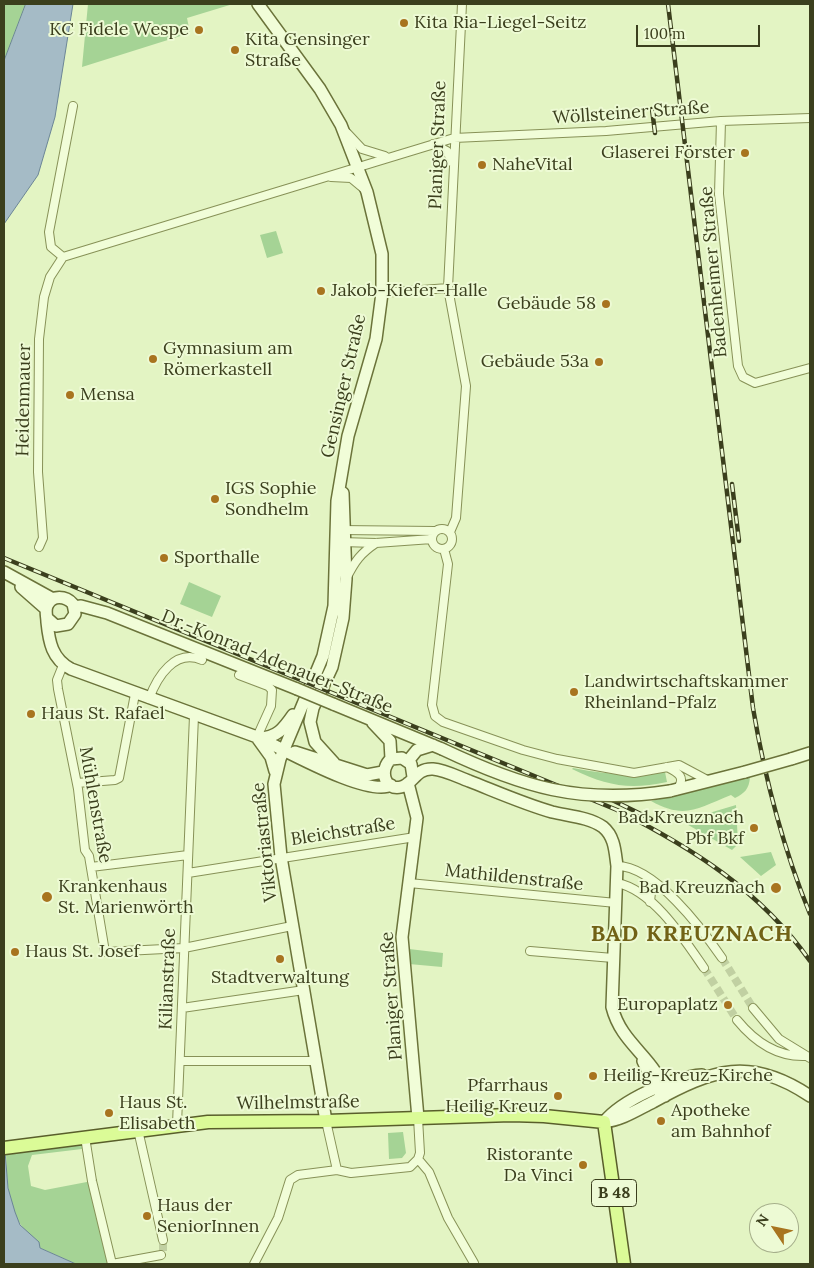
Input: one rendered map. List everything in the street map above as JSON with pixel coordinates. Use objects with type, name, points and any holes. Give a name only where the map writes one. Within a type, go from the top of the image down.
[{"type":"main road","name":"Wilhelmstraße","points":[[6,1147],[177,1124],[236,1120],[326,1121],[544,1116],[604,1122]]},
{"type":"main road","name":"B 48","points":[[604,1122],[624,1264]]},
{"type":"street","name":"Gensinger Straße","points":[[258,4],[320,89],[341,125],[367,192],[381,243],[382,293],[376,340],[348,436],[342,478],[341,536],[334,606],[323,656],[284,749]]},
{"type":"street","name":"Planiger Straße","points":[[462,4],[448,288],[466,386],[456,518],[450,532],[452,542],[444,549],[448,564],[432,705],[435,716],[443,722],[523,750],[557,759],[634,773],[667,768]]},
{"type":"street","points":[[73,106],[49,232],[51,247],[63,257],[389,156],[454,138]]},
{"type":"street","name":"Wöllsteiner Straße","points":[[454,138],[606,131],[721,121],[810,118]]},
{"type":"street","name":"Badenheimer Straße","points":[[721,121],[719,194],[738,366],[743,377],[754,383],[810,368]]},
{"type":"street","points":[[341,125],[362,149],[375,155],[389,156]]},
{"type":"street","points":[[433,144],[447,151],[454,172]]},
{"type":"street","points":[[324,176],[351,178],[367,192]]},
{"type":"street","name":"Heidenmauer","points":[[39,547],[43,538],[38,472],[39,339],[44,297],[50,277],[63,257]]},
{"type":"street","points":[[382,293],[448,288]]},
{"type":"street","points":[[341,536],[376,543],[433,535],[444,529],[450,532]]},
{"type":"street","points":[[341,536],[433,535]]},
{"type":"street","points":[[433,535],[435,547],[444,549]]},
{"type":"street","name":"Gensinger Straße","points":[[334,763],[315,742],[310,722],[313,708],[328,679],[339,642],[343,618],[346,579],[341,536]]},
{"type":"street","points":[[346,579],[362,552],[376,543]]},
{"type":"street","points":[[4,572],[53,599],[66,598],[74,612],[58,638],[54,655]]},
{"type":"street","points":[[4,572],[46,613],[56,626],[65,626]]},
{"type":"street","points":[[53,599],[46,613],[54,655],[63,664],[135,694],[284,749],[334,763],[367,775],[383,772]]},
{"type":"street","name":"Dr.-Konrad-Adenauer-Straße","points":[[74,612],[81,606],[107,613],[366,717],[512,780],[564,793],[617,796],[674,791],[810,754]]},
{"type":"street","points":[[149,699],[155,685],[166,669],[177,661],[193,656],[202,660]]},
{"type":"street","name":"Mühlenstraße","points":[[63,664],[57,680],[77,783],[85,850],[89,856],[104,952],[184,948]]},
{"type":"street","points":[[239,675],[268,686],[272,690],[271,706],[257,738]]},
{"type":"street","points":[[257,738],[266,738],[280,732],[309,692]]},
{"type":"street","points":[[77,783],[119,778],[135,694]]},
{"type":"street","name":"Kilianstraße","points":[[177,1124],[194,716]]},
{"type":"street","points":[[366,717],[390,741],[391,759]]},
{"type":"street","points":[[257,738],[266,749],[275,771]]},
{"type":"street","points":[[410,780],[410,763],[417,750],[438,747]]},
{"type":"street","points":[[284,749],[304,762],[378,788],[391,785],[402,787],[424,770],[435,769],[525,803],[595,822],[604,828],[612,838],[617,866],[611,998],[614,1016],[625,1038],[642,1058],[661,1089]]},
{"type":"street","name":"Viktoriastraße","points":[[284,749],[275,771],[274,799],[292,926],[326,1121]]},
{"type":"street","points":[[391,785],[385,780],[383,772],[386,764],[391,759],[402,758],[410,763],[440,765],[465,780]]},
{"type":"street","points":[[667,768],[679,765],[711,782]]},
{"type":"street","points":[[667,768],[678,772],[681,777],[682,784],[674,791]]},
{"type":"street","name":"Planiger Straße","points":[[410,780],[417,812],[402,937],[418,1118]]},
{"type":"street","name":"Bleichstraße","points":[[188,873],[414,836]]},
{"type":"street","points":[[91,867],[188,855]]},
{"type":"street","points":[[617,866],[622,866],[642,874],[660,887],[702,930],[722,958]]},
{"type":"street","name":"Mathildenstraße","points":[[409,883],[616,903]]},
{"type":"street","points":[[616,883],[634,889],[650,902],[675,928],[704,968]]},
{"type":"street","points":[[650,902],[651,892],[660,887]]},
{"type":"street","points":[[184,948],[292,926]]},
{"type":"street","points":[[530,951],[613,958]]},
{"type":"street","points":[[182,1008],[304,990]]},
{"type":"street","points":[[753,1008],[768,1028],[786,1044],[808,1057]]},
{"type":"street","points":[[738,1020],[753,1036],[780,1054],[808,1057]]},
{"type":"street","points":[[780,1054],[785,1050],[786,1044]]},
{"type":"street","points":[[180,1061],[317,1062]]},
{"type":"street","name":"Wilhelmstraße","points":[[590,1120],[614,1112],[683,1077],[745,1070],[763,1073],[788,1082],[810,1096]]},
{"type":"street","name":"Wilhelmstraße","points":[[604,1122],[623,1118],[661,1089]]},
{"type":"street","name":"Wilhelmstraße","points":[[604,1122],[614,1112]]},
{"type":"street","points":[[418,1118],[418,1159],[429,1172],[448,1218],[474,1263]]},
{"type":"street","points":[[326,1121],[337,1170]]},
{"type":"street","points":[[138,1130],[163,1240]]},
{"type":"street","points":[[85,1137],[92,1182],[112,1264],[162,1253],[160,1264]]},
{"type":"street","points":[[254,1264],[278,1218],[290,1180],[298,1175],[337,1170],[351,1173],[404,1169],[410,1167],[418,1159]]},
{"type":"green space","points":[[4,4],[26,4],[4,61]]},
{"type":"green space","points":[[88,4],[233,4],[187,18],[190,33],[82,67]]},
{"type":"green space","points":[[276,231],[283,253],[267,258],[260,235]]},
{"type":"green space","points":[[189,582],[221,596],[212,617],[180,604]]},
{"type":"green space","points":[[573,768],[619,774],[665,772],[667,782],[641,786],[618,785],[585,775]]},
{"type":"green space","points":[[750,777],[747,788],[735,798],[731,795],[700,808],[683,811],[673,810],[651,801]]},
{"type":"green space","points":[[736,805],[738,844],[732,850],[676,818],[689,819]]},
{"type":"green space","points":[[771,852],[776,865],[761,876],[740,857]]},
{"type":"green space","points":[[409,949],[443,953],[442,967],[409,964]]},
{"type":"green space","points":[[403,1132],[406,1153],[402,1158],[389,1159],[388,1133]]},
{"type":"green space","points":[[81,1141],[82,1149],[32,1155],[28,1166],[31,1186],[45,1190],[92,1181],[112,1264],[76,1264],[40,1248],[16,1217],[10,1200],[6,1153]]},
{"type":"water","points":[[26,4],[73,4],[55,117],[38,175],[4,224],[4,61]]},
{"type":"water","points":[[4,1139],[8,1188],[20,1225],[39,1242],[40,1248],[76,1264],[4,1264]]},
{"type":"tunnel","points":[[722,958],[753,1008]]},
{"type":"tunnel","points":[[704,968],[737,1020]]},
{"type":"tunnel","points":[[163,1240],[163,1251]]},
{"type":"railway","points":[[668,4],[753,708],[763,761],[783,839],[810,914]]},
{"type":"railway","points":[[652,109],[655,133]]},
{"type":"railway","points":[[732,484],[739,541]]},
{"type":"railway","points":[[4,558],[617,810],[672,840],[723,873],[769,913],[810,961]]},
{"type":"railway","points":[[606,797],[651,819]]},
{"type":"place","name":"Kita Ria-Liegel-Seitz","points":[[404,23]]},
{"type":"place","name":"KC Fidele Wespe","points":[[199,30]]},
{"type":"place","name":"Kita Gensinger Straße","points":[[235,50]]},
{"type":"place","name":"Glaserei Förster","points":[[745,153]]},
{"type":"place","name":"NaheVital","points":[[482,165]]},
{"type":"place","name":"Jakob-Kiefer-Halle","points":[[321,291]]},
{"type":"place","name":"Gebäude 58","points":[[606,304]]},
{"type":"place","name":"Gymnasium am Römerkastell","points":[[153,359]]},
{"type":"place","name":"Gebäude 53a","points":[[599,362]]},
{"type":"place","name":"Mensa","points":[[70,395]]},
{"type":"place","name":"IGS Sophie Sondhelm","points":[[215,499]]},
{"type":"place","name":"Sporthalle","points":[[164,558]]},
{"type":"place","name":"Landwirtschaftskammer Rheinland-Pfalz","points":[[574,692]]},
{"type":"place","name":"Haus St. Rafael","points":[[31,714]]},
{"type":"place","name":"Bad Kreuznach Pbf Bkf","points":[[754,828]]},
{"type":"place","name":"Bad Kreuznach","points":[[776,888]]},
{"type":"place","name":"Krankenhaus St. Marienwörth","points":[[47,897]]},
{"type":"place","name":"Haus St. Josef","points":[[15,952]]},
{"type":"place","name":"Stadtverwaltung","points":[[280,959]]},
{"type":"place","name":"Europaplatz","points":[[728,1005]]},
{"type":"place","name":"Heilig-Kreuz-Kirche","points":[[593,1076]]},
{"type":"place","name":"Pfarrhaus Heilig Kreuz","points":[[558,1096]]},
{"type":"place","name":"Haus St. Elisabeth","points":[[109,1113]]},
{"type":"place","name":"Apotheke am Bahnhof","points":[[661,1121]]},
{"type":"place","name":"Ristorante Da Vinci","points":[[583,1165]]},
{"type":"place","name":"Haus der SeniorInnen","points":[[147,1216]]},
{"type":"district","name":"BAD KREUZNACH","points":[[692,935]]}]
